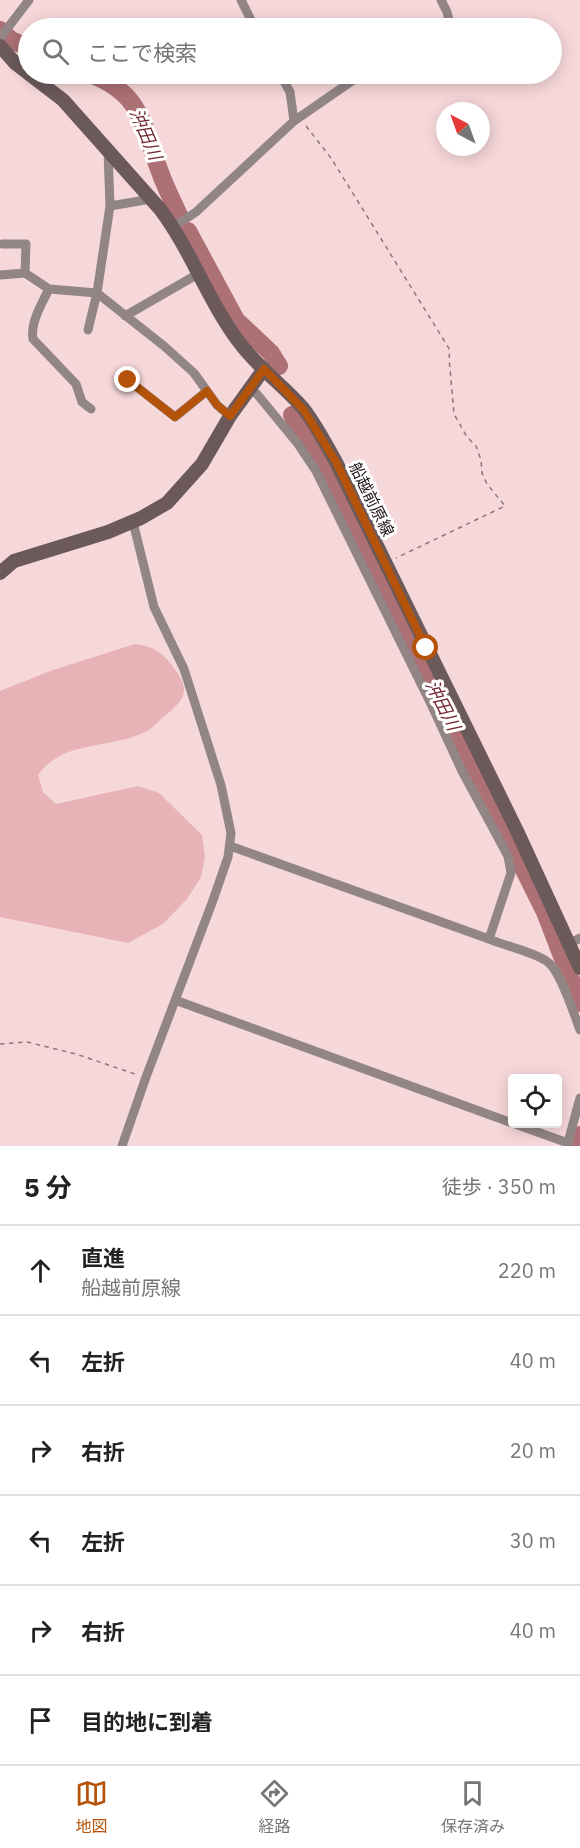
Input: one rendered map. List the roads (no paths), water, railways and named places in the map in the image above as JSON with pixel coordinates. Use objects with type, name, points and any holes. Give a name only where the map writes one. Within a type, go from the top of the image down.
[{"type":"main road","name":"船越前原線","points":[[0,46],[18,65]]},
{"type":"main road","name":"船越前原線","points":[[43,84],[63,100],[151,199],[173,227],[217,309],[240,343],[303,409],[320,432],[522,841],[575,941],[580,968]]},
{"type":"main road","points":[[0,573],[14,561],[108,532],[133,522],[167,503],[202,464],[230,416],[264,369]]},
{"type":"street","points":[[0,38],[29,0]]},
{"type":"street","points":[[241,0],[250,18]]},
{"type":"street","points":[[441,0],[448,18]]},
{"type":"street","points":[[286,84],[290,92],[296,120]]},
{"type":"street","points":[[173,227],[196,212],[296,120],[348,84]]},
{"type":"street","points":[[88,330],[97,293],[110,206],[108,151]]},
{"type":"street","points":[[110,206],[151,199]]},
{"type":"street","points":[[3,244],[26,244],[25,273]]},
{"type":"street","points":[[0,275],[25,273],[49,289],[97,293],[194,373],[217,405],[230,416]]},
{"type":"street","points":[[125,315],[198,274]]},
{"type":"street","points":[[49,289],[40,306],[32,333],[33,339],[76,384],[82,402],[91,409]]},
{"type":"street","points":[[128,380],[175,417],[207,391]]},
{"type":"street","points":[[250,389],[257,394],[298,444],[316,471],[462,771],[507,856],[511,873],[489,939]]},
{"type":"street","points":[[122,1146],[212,903],[228,857],[231,833],[221,785],[184,669],[154,607],[133,522]]},
{"type":"street","points":[[230,846],[538,956],[550,963],[557,972],[580,1030]]},
{"type":"street","points":[[175,1000],[508,1121]]},
{"type":"street","points":[[527,1128],[567,1144],[580,1098]]},
{"type":"waterway","name":"沖田川","points":[[0,30],[18,43]]},
{"type":"waterway","name":"沖田川","points":[[110,84],[131,101],[138,113],[179,215]]},
{"type":"waterway","name":"沖田川","points":[[188,231],[236,320],[271,353],[279,366]]},
{"type":"waterway","name":"沖田川","points":[[292,415],[300,429],[311,440],[545,912],[580,1003]]},
{"type":"waterway","name":"沖田川","points":[[577,1146],[580,1135]]}]
